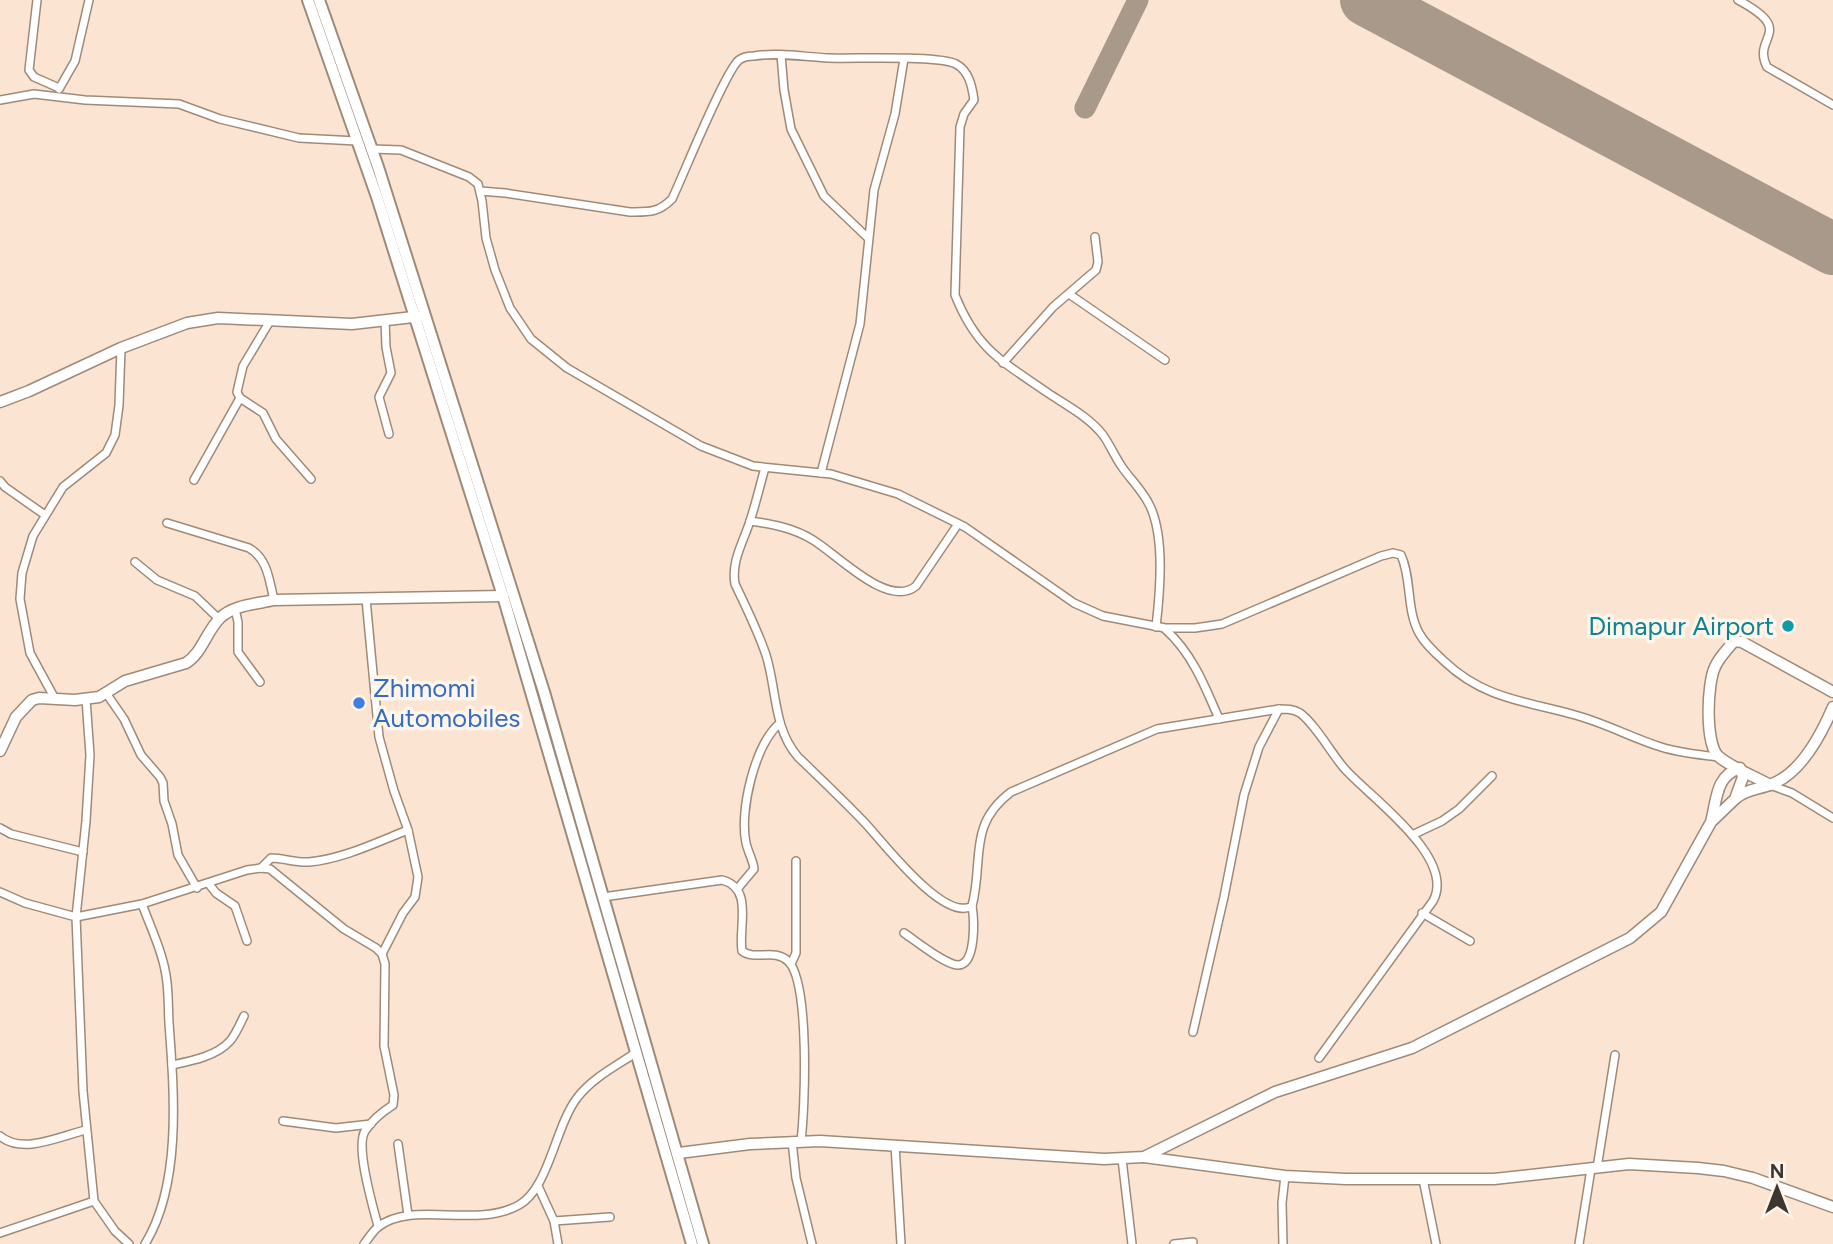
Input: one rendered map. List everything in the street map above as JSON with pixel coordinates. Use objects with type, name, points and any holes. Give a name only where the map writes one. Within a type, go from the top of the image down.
[{"type":"main road","points":[[308,0],[420,317],[541,679],[704,1244]]},
{"type":"main road","points":[[320,0],[372,149],[692,1244]]},
{"type":"street","points":[[37,0],[29,70],[34,77],[59,88]]},
{"type":"street","points":[[56,97],[75,61],[89,0]]},
{"type":"street","points":[[1738,0],[1768,20],[1770,26],[1764,57],[1767,67],[1833,105]]},
{"type":"street","points":[[1753,9],[1760,0]]},
{"type":"street","points":[[480,191],[519,194],[630,212],[649,212],[663,208],[672,199],[726,78],[736,62],[755,55],[954,62],[970,79],[974,100],[964,114],[960,127],[956,295],[963,315],[982,344],[1003,363],[1086,419],[1102,434],[1123,469],[1142,492],[1151,508],[1158,541],[1160,628]]},
{"type":"street","points":[[781,55],[791,129],[824,196],[869,238]]},
{"type":"street","points":[[821,473],[860,324],[874,190],[895,114],[904,59]]},
{"type":"street","points":[[0,100],[27,94],[85,100],[179,104],[220,119],[299,138],[357,141]]},
{"type":"street","points":[[372,149],[408,152],[469,177],[478,184],[486,238],[495,270],[510,308],[531,339],[567,368],[701,446],[753,466],[821,473],[898,494],[958,524],[1074,603],[1103,616],[1160,628],[1195,628],[1222,624],[1348,570],[1393,553],[1401,555],[1405,563],[1418,632],[1428,647],[1458,675],[1478,687],[1512,700],[1575,715],[1660,747],[1719,757],[1770,785],[1792,793],[1833,818]]},
{"type":"street","points":[[1003,363],[1053,307],[1096,270],[1098,262],[1095,237]]},
{"type":"street","points":[[1069,294],[1165,360]]},
{"type":"street","points":[[0,402],[121,348],[199,320],[218,318],[352,324],[420,317]]},
{"type":"street","points":[[385,320],[391,373],[379,397],[389,435]]},
{"type":"street","points":[[270,321],[240,375],[237,386],[240,398],[263,413],[276,439],[311,479]]},
{"type":"street","points":[[54,697],[30,653],[20,599],[22,573],[33,536],[63,487],[106,453],[115,435],[121,348]]},
{"type":"street","points":[[194,480],[240,398]]},
{"type":"street","points":[[765,468],[750,521],[734,562],[733,574],[765,652],[780,723],[788,745],[916,880],[934,895],[960,908],[967,909],[972,906]]},
{"type":"street","points":[[0,481],[45,515]]},
{"type":"street","points":[[750,521],[779,526],[812,539],[864,577],[888,591],[901,593],[909,592],[916,586],[958,524]]},
{"type":"street","points":[[167,523],[258,553],[266,568],[274,600]]},
{"type":"street","points":[[135,562],[157,580],[195,596],[219,619]]},
{"type":"street","points":[[1,749],[16,717],[39,698],[75,700],[99,697],[125,681],[186,663],[194,658],[219,619],[235,609],[274,600],[503,596]]},
{"type":"street","points":[[366,599],[379,737],[408,830],[418,884],[415,897],[403,913],[382,954]]},
{"type":"street","points":[[235,609],[238,652],[260,682]]},
{"type":"street","points":[[1160,628],[1179,641],[1192,659],[1219,719]]},
{"type":"street","points":[[1712,822],[1719,757],[1709,735],[1711,680],[1713,669],[1734,641],[1742,642],[1833,692]]},
{"type":"street","points":[[106,693],[124,719],[141,755],[163,783],[164,801],[178,855],[197,888]]},
{"type":"street","points":[[86,699],[90,755],[76,917],[86,1130],[94,1201],[115,1231],[129,1244]]},
{"type":"street","points":[[1144,1157],[1275,1092],[1412,1048],[1630,938],[1661,912],[1712,822],[1735,799],[1755,787],[1770,785],[1782,779],[1798,764],[1819,735],[1833,707]]},
{"type":"street","points":[[1193,1032],[1244,795],[1259,747],[1279,709]]},
{"type":"street","points":[[904,933],[957,965],[970,957],[975,919],[972,906],[981,831],[999,801],[1030,783],[1142,734],[1171,726],[1279,709],[1297,711],[1345,769],[1372,797],[1403,822],[1432,866],[1437,881],[1437,893],[1319,1058]]},
{"type":"street","points":[[738,888],[754,869],[745,835],[750,784],[765,741],[771,730],[780,723]]},
{"type":"street","points":[[1717,790],[1724,776],[1740,768]]},
{"type":"street","points":[[1735,799],[1743,777],[1740,768]]},
{"type":"street","points":[[1412,835],[1442,821],[1492,776]]},
{"type":"street","points":[[0,828],[11,834],[83,852]]},
{"type":"street","points":[[261,868],[271,858],[301,862],[320,860],[358,850],[408,830]]},
{"type":"street","points":[[791,964],[796,953],[796,861]]},
{"type":"street","points":[[0,892],[25,903],[76,917],[142,904],[261,868],[270,869],[344,929],[376,948],[382,954],[385,964],[384,1046],[394,1095],[393,1105],[363,1133],[362,1161],[378,1227]]},
{"type":"street","points":[[603,897],[722,880],[731,883],[738,888],[741,897],[741,943],[744,953],[776,954],[791,964],[799,983],[802,1008],[805,1101],[797,1141],[798,1187],[812,1244]]},
{"type":"street","points":[[209,884],[216,893],[235,906],[247,941]]},
{"type":"street","points":[[142,904],[165,967],[172,1065],[172,1141],[165,1189],[154,1229],[145,1244]]},
{"type":"street","points":[[1422,913],[1469,941]]},
{"type":"street","points":[[172,1065],[220,1049],[229,1042],[244,1016]]},
{"type":"street","points":[[365,1244],[378,1227],[408,1214],[468,1217],[494,1214],[519,1205],[530,1197],[538,1186],[561,1128],[576,1099],[597,1078],[637,1052]]},
{"type":"street","points":[[1579,1244],[1615,1055]]},
{"type":"street","points":[[283,1121],[336,1128],[370,1124]]},
{"type":"street","points":[[0,1136],[8,1142],[24,1145],[86,1130]]},
{"type":"street","points":[[679,1153],[797,1141],[1122,1159],[1144,1157],[1285,1176],[1346,1180],[1494,1179],[1629,1164],[1724,1171],[1753,1178],[1833,1207]]},
{"type":"street","points":[[398,1144],[408,1214]]},
{"type":"street","points":[[895,1145],[901,1244]]},
{"type":"street","points":[[1122,1159],[1132,1244]]},
{"type":"street","points":[[1283,1244],[1282,1203],[1285,1176]]},
{"type":"street","points":[[1423,1179],[1436,1244]]},
{"type":"street","points":[[538,1186],[554,1221],[558,1244]]},
{"type":"street","points":[[0,1233],[94,1201]]},
{"type":"street","points":[[554,1221],[610,1217]]},
{"type":"street","points":[[1174,1244],[1193,1242]]},
{"type":"taxiway","points":[[1085,108],[1138,0]]},
{"type":"runway","points":[[1366,0],[1833,249]]},
{"type":"place","name":"Dimapur Airport","points":[[1788,626]]},
{"type":"place","name":"Zhimomi Automobiles","points":[[359,703]]}]
